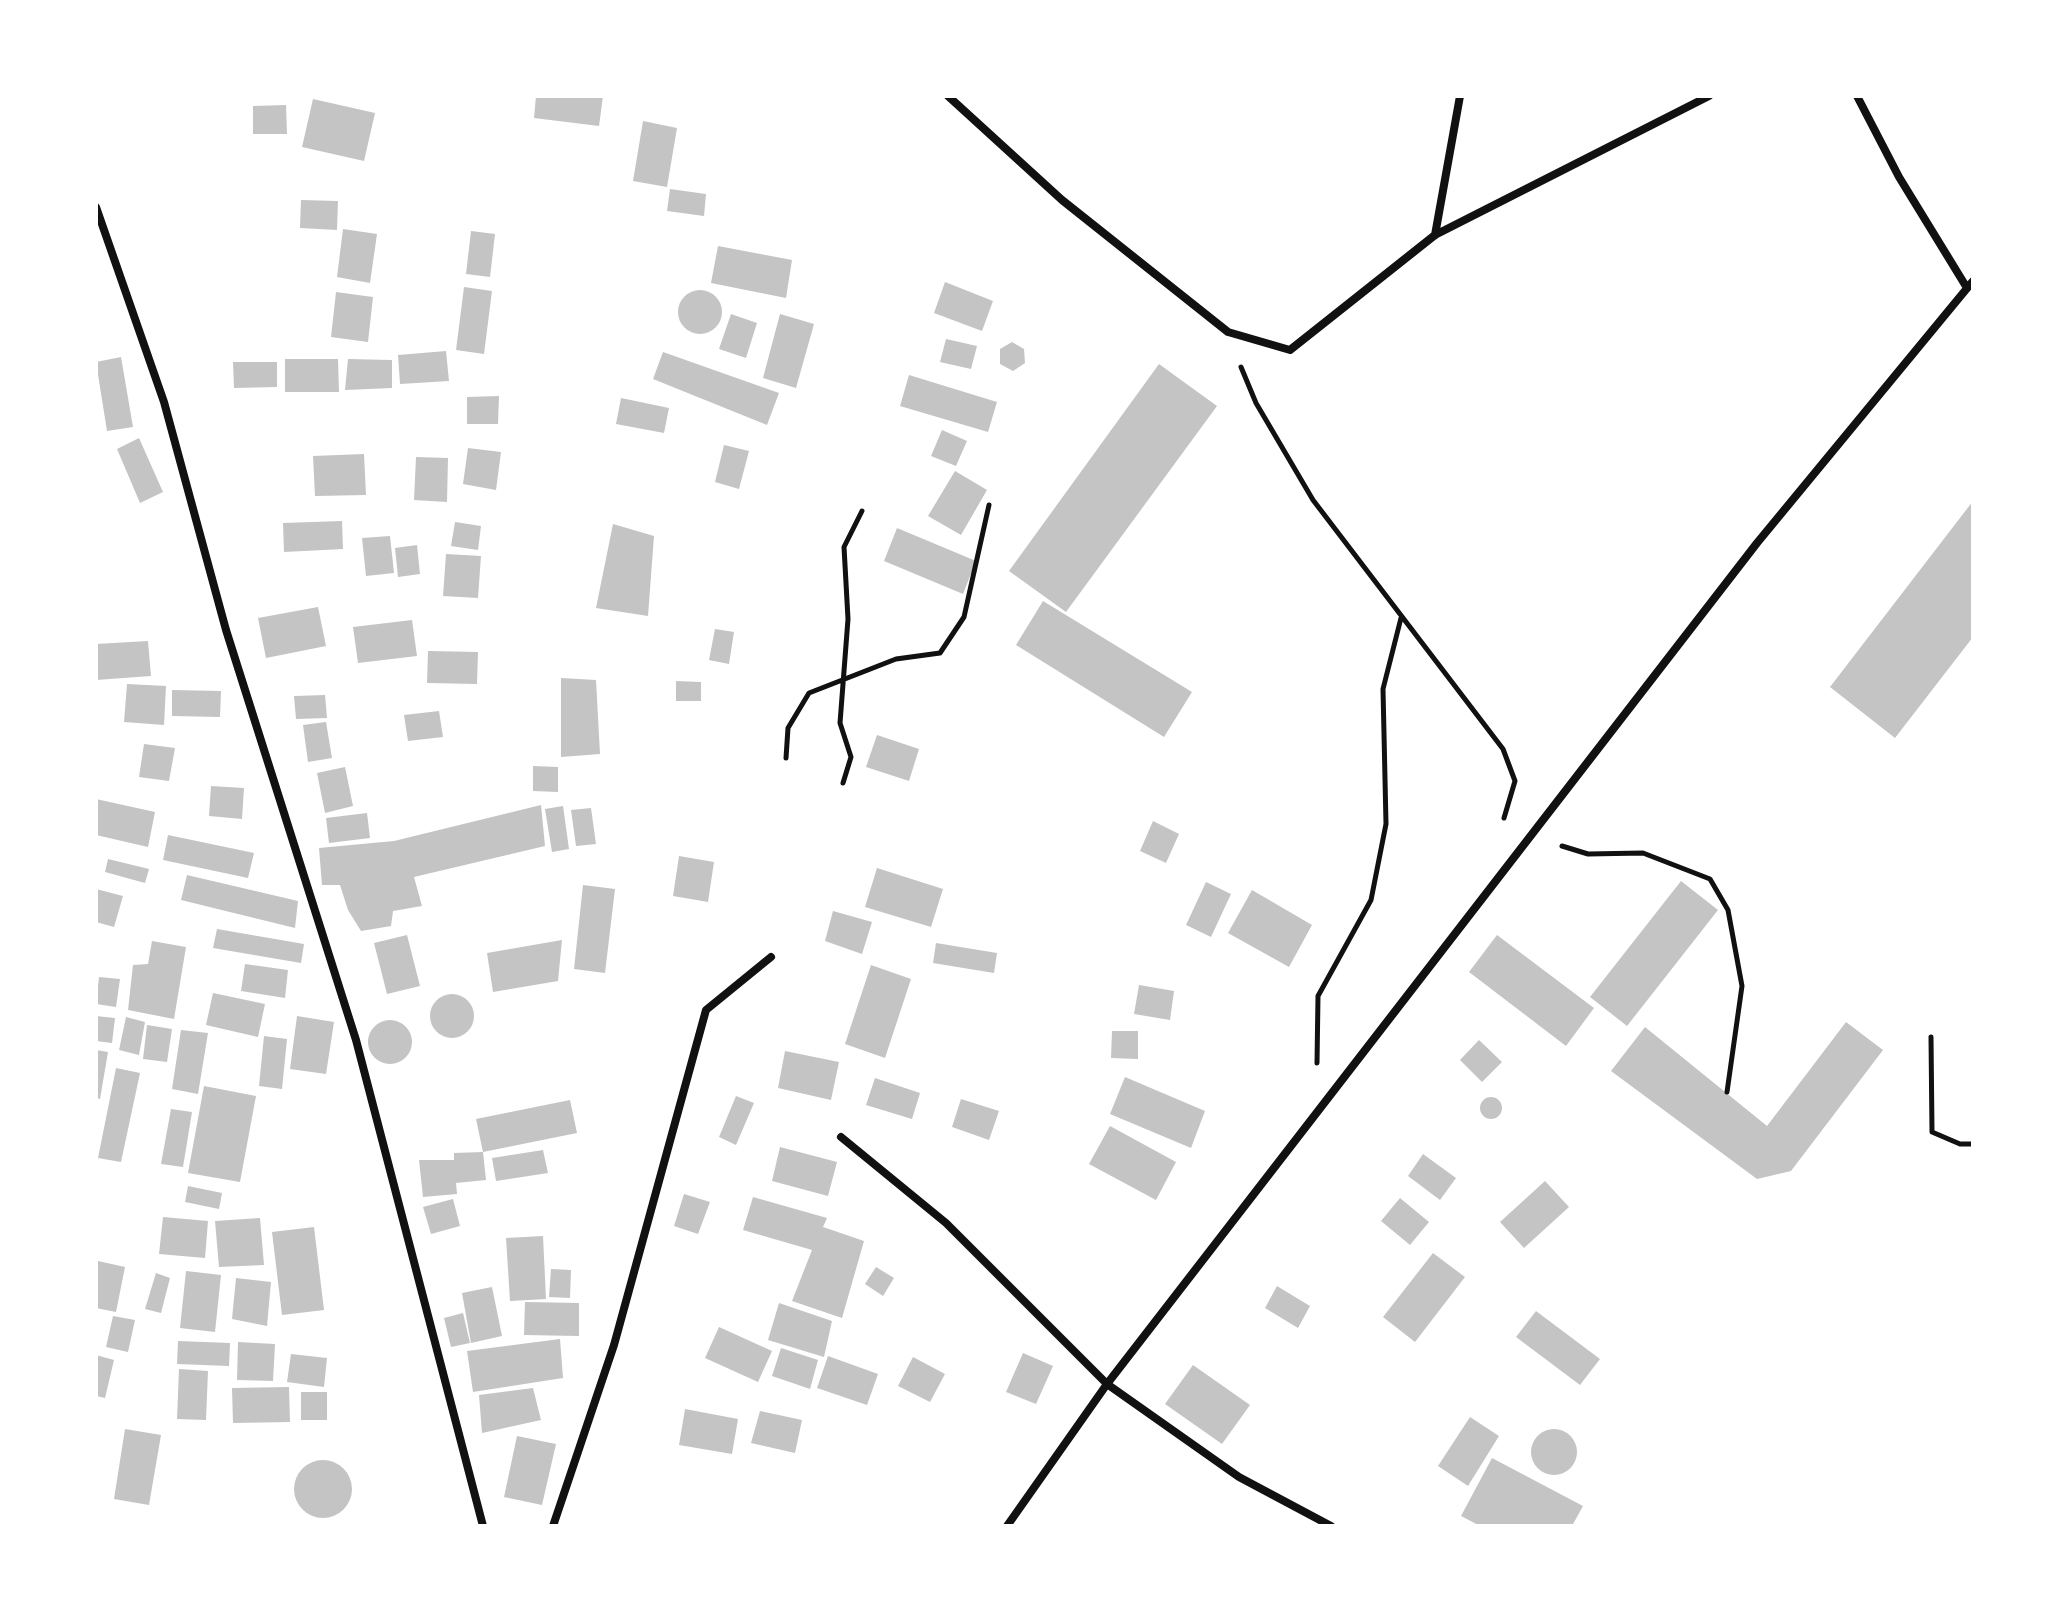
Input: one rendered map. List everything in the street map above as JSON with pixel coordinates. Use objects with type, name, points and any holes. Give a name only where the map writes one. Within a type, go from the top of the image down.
[{"type":"street","points":[[948,96],[1062,200],[1228,332],[1290,350],[1435,235],[1709,96]]},
{"type":"street","points":[[1435,235],[1460,96]]},
{"type":"street","points":[[1007,1526],[1107,1384],[1757,543],[1970,285],[1899,177],[1857,96]]},
{"type":"street","points":[[96,207],[164,402],[226,630],[356,1040],[483,1526]]},
{"type":"street","points":[[553,1526],[614,1345],[706,1010],[771,957]]},
{"type":"street","points":[[841,1137],[946,1223],[1107,1384],[1239,1477],[1331,1526]]},
{"type":"path","points":[[1228,332],[1256,403],[1313,500],[1503,749],[1515,781],[1499,838],[1532,835],[1588,854],[1643,853],[1710,879],[1728,910],[1742,986],[1727,1092]]},
{"type":"path","points":[[786,758],[788,728],[809,693],[896,659],[940,653],[964,617],[989,505]]},
{"type":"path","points":[[843,783],[851,757],[840,723],[848,619],[844,547],[862,511]]},
{"type":"path","points":[[1322,1108],[1315,1047],[1318,996],[1371,900],[1386,824],[1383,689],[1401,617]]},
{"type":"path","points":[[1931,1037],[1932,1132],[1960,1144],[1973,1144]]},
{"type":"building","points":[[536,96],[603,96],[599,126],[534,118]]},
{"type":"building","points":[[313,99],[375,113],[364,161],[302,147]]},
{"type":"building","points":[[286,105],[287,134],[253,134],[253,106]]},
{"type":"building","points":[[643,121],[677,128],[667,187],[633,181]]},
{"type":"building","points":[[670,189],[706,194],[704,216],[667,211]]},
{"type":"building","points":[[301,200],[338,201],[337,230],[300,228]]},
{"type":"building","points":[[343,229],[377,234],[370,283],[337,277]]},
{"type":"building","points":[[471,231],[495,234],[490,277],[466,274]]},
{"type":"building","points":[[718,246],[792,260],[786,298],[711,283]]},
{"type":"building","points":[[945,282],[993,301],[982,331],[934,313]]},
{"type":"building","points":[[464,287],[492,291],[484,354],[456,350]]},
{"type":"building","points":[[700,290],[716,296],[722,312],[716,328],[700,334],[684,328],[678,312],[684,296]]},
{"type":"building","points":[[336,292],[373,297],[368,342],[331,337]]},
{"type":"building","points":[[731,314],[757,323],[746,358],[719,349]]},
{"type":"building","points":[[780,314],[814,324],[796,388],[763,378]]},
{"type":"building","points":[[946,339],[977,346],[971,369],[940,362]]},
{"type":"building","points":[[1012,342],[1024,349],[1025,363],[1013,371],[1000,364],[1000,349]]},
{"type":"building","points":[[446,351],[449,381],[400,384],[398,355]]},
{"type":"building","points":[[663,352],[779,393],[767,425],[653,379]]},
{"type":"building","points":[[121,357],[133,427],[107,431],[96,362]]},
{"type":"building","points":[[285,359],[338,359],[339,392],[285,392]]},
{"type":"building","points":[[348,359],[392,360],[392,388],[345,390]]},
{"type":"building","points":[[233,362],[277,362],[277,387],[234,388]]},
{"type":"building","points":[[1159,364],[1217,406],[1066,612],[1009,571]]},
{"type":"building","points":[[909,375],[997,402],[988,432],[900,406]]},
{"type":"building","points":[[499,396],[498,424],[467,424],[467,397]]},
{"type":"building","points":[[621,398],[669,408],[664,433],[616,424]]},
{"type":"building","points":[[942,430],[967,441],[956,466],[931,456]]},
{"type":"building","points":[[139,438],[163,492],[140,503],[117,449]]},
{"type":"building","points":[[724,445],[749,451],[739,489],[715,482]]},
{"type":"building","points":[[468,448],[501,452],[496,490],[463,484]]},
{"type":"building","points":[[364,454],[366,495],[315,496],[313,456]]},
{"type":"building","points":[[416,457],[448,458],[447,502],[414,500]]},
{"type":"building","points":[[955,471],[987,490],[961,535],[928,516]]},
{"type":"building","points":[[1973,501],[1973,637],[1895,738],[1830,687]]},
{"type":"building","points":[[342,521],[343,549],[284,552],[283,523]]},
{"type":"building","points":[[455,522],[481,526],[478,550],[451,546]]},
{"type":"building","points":[[613,524],[654,536],[648,616],[596,608]]},
{"type":"building","points":[[897,528],[976,561],[963,594],[884,561]]},
{"type":"building","points":[[390,536],[394,573],[366,576],[362,538]]},
{"type":"building","points":[[417,545],[420,574],[398,577],[395,548]]},
{"type":"building","points":[[446,554],[481,556],[478,598],[443,596]]},
{"type":"building","points":[[1043,601],[1192,692],[1164,737],[1016,645]]},
{"type":"building","points":[[318,607],[326,646],[266,658],[258,618]]},
{"type":"building","points":[[412,620],[417,656],[358,663],[353,627]]},
{"type":"building","points":[[715,629],[734,632],[729,664],[709,660]]},
{"type":"building","points":[[148,641],[151,676],[96,680],[96,644]]},
{"type":"building","points":[[428,651],[478,652],[477,684],[427,683]]},
{"type":"building","points":[[561,678],[596,680],[600,754],[561,757]]},
{"type":"building","points":[[676,681],[701,682],[701,701],[676,701]]},
{"type":"building","points":[[127,684],[166,686],[164,725],[124,722]]},
{"type":"building","points":[[172,690],[221,691],[220,717],[172,716]]},
{"type":"building","points":[[325,695],[327,718],[296,719],[294,696]]},
{"type":"building","points":[[439,711],[443,737],[408,741],[404,715]]},
{"type":"building","points":[[326,722],[332,758],[308,762],[303,725]]},
{"type":"building","points":[[877,735],[919,749],[909,781],[866,767]]},
{"type":"building","points":[[144,744],[175,748],[169,781],[139,777]]},
{"type":"building","points":[[533,766],[558,767],[558,792],[533,791]]},
{"type":"building","points":[[345,767],[353,806],[325,813],[317,773]]},
{"type":"building","points":[[211,786],[244,788],[242,819],[209,816]]},
{"type":"building","points":[[96,799],[155,812],[148,847],[96,835]]},
{"type":"building","points":[[541,805],[545,846],[414,877],[422,906],[393,911],[391,926],[361,931],[348,910],[340,885],[322,885],[319,848],[394,841]]},
{"type":"building","points":[[563,806],[569,849],[552,852],[545,809]]},
{"type":"building","points":[[591,808],[596,844],[576,846],[571,810]]},
{"type":"building","points":[[367,813],[370,838],[329,843],[326,818]]},
{"type":"building","points":[[1153,821],[1179,834],[1166,863],[1140,851]]},
{"type":"building","points":[[168,835],[254,853],[248,878],[163,860]]},
{"type":"building","points":[[679,856],[714,862],[708,902],[673,896]]},
{"type":"building","points":[[108,859],[149,869],[145,883],[105,872]]},
{"type":"building","points":[[877,868],[943,889],[931,927],[865,907]]},
{"type":"building","points":[[187,875],[298,901],[295,928],[181,900]]},
{"type":"building","points":[[1681,881],[1718,910],[1627,1026],[1590,997]]},
{"type":"building","points":[[1206,882],[1231,894],[1211,937],[1186,925]]},
{"type":"building","points":[[583,885],[615,889],[605,973],[574,969]]},
{"type":"building","points":[[96,889],[123,896],[114,927],[96,922]]},
{"type":"building","points":[[1252,890],[1312,925],[1289,967],[1228,933]]},
{"type":"building","points":[[833,911],[872,922],[862,954],[825,941]]},
{"type":"building","points":[[217,929],[304,944],[301,963],[213,948]]},
{"type":"building","points":[[407,935],[420,986],[387,994],[374,943]]},
{"type":"building","points":[[1497,935],[1594,1008],[1566,1046],[1469,972]]},
{"type":"building","points":[[562,940],[558,981],[493,992],[487,953]]},
{"type":"building","points":[[152,941],[186,947],[174,1019],[128,1010],[133,965],[148,964]]},
{"type":"building","points":[[936,943],[997,953],[994,973],[933,963]]},
{"type":"building","points":[[245,964],[288,970],[285,998],[241,991]]},
{"type":"building","points":[[871,965],[911,979],[885,1058],[845,1044]]},
{"type":"building","points":[[99,977],[120,979],[116,1007],[96,1004]]},
{"type":"building","points":[[1139,985],[1174,991],[1170,1020],[1134,1014]]},
{"type":"building","points":[[213,993],[265,1004],[258,1037],[206,1025]]},
{"type":"building","points":[[452,994],[468,1000],[474,1016],[468,1032],[452,1038],[436,1032],[430,1016],[436,1000]]},
{"type":"building","points":[[96,1016],[115,1018],[112,1043],[96,1041]]},
{"type":"building","points":[[297,1016],[334,1022],[326,1074],[290,1069]]},
{"type":"building","points":[[126,1017],[145,1022],[139,1055],[119,1050]]},
{"type":"building","points":[[390,1020],[406,1026],[412,1042],[406,1058],[390,1064],[374,1058],[368,1042],[374,1026]]},
{"type":"building","points":[[1846,1022],[1883,1050],[1791,1171],[1757,1179],[1611,1071],[1645,1027],[1767,1126]]},
{"type":"building","points":[[147,1025],[172,1029],[167,1062],[143,1059]]},
{"type":"building","points":[[181,1030],[208,1033],[198,1094],[172,1089]]},
{"type":"building","points":[[1112,1031],[1138,1031],[1138,1059],[1111,1058]]},
{"type":"building","points":[[264,1036],[287,1039],[282,1089],[259,1086]]},
{"type":"building","points":[[1479,1040],[1502,1062],[1482,1082],[1460,1060]]},
{"type":"building","points":[[96,1050],[108,1052],[100,1099],[96,1098]]},
{"type":"building","points":[[785,1051],[839,1062],[831,1100],[778,1088]]},
{"type":"building","points":[[116,1068],[140,1073],[121,1162],[98,1158]]},
{"type":"building","points":[[1125,1077],[1205,1111],[1191,1148],[1110,1114]]},
{"type":"building","points":[[875,1078],[920,1093],[912,1119],[866,1105]]},
{"type":"building","points":[[204,1086],[256,1096],[240,1182],[188,1173]]},
{"type":"building","points":[[736,1096],[754,1103],[736,1145],[719,1137]]},
{"type":"building","points":[[1491,1097],[1499,1100],[1502,1108],[1499,1116],[1491,1119],[1483,1116],[1480,1108],[1483,1100]]},
{"type":"building","points":[[961,1099],[999,1111],[989,1140],[952,1127]]},
{"type":"building","points":[[570,1100],[577,1133],[483,1152],[476,1119]]},
{"type":"building","points":[[171,1109],[192,1112],[183,1167],[161,1164]]},
{"type":"building","points":[[1110,1126],[1176,1162],[1156,1200],[1089,1164]]},
{"type":"building","points":[[780,1147],[837,1162],[828,1196],[772,1181]]},
{"type":"building","points":[[543,1150],[548,1173],[496,1181],[492,1158]]},
{"type":"building","points":[[483,1152],[486,1180],[456,1183],[457,1194],[423,1197],[419,1160],[454,1160],[454,1153]]},
{"type":"building","points":[[1423,1154],[1456,1178],[1440,1200],[1408,1176]]},
{"type":"building","points":[[1545,1181],[1569,1207],[1524,1248],[1500,1222]]},
{"type":"building","points":[[188,1186],[222,1193],[219,1209],[185,1202]]},
{"type":"building","points":[[684,1194],[710,1202],[698,1234],[674,1226]]},
{"type":"building","points":[[753,1197],[827,1218],[823,1227],[864,1241],[842,1318],[792,1301],[812,1250],[743,1230]]},
{"type":"building","points":[[1400,1198],[1429,1222],[1410,1245],[1381,1221]]},
{"type":"building","points":[[453,1199],[460,1226],[431,1234],[423,1207]]},
{"type":"building","points":[[163,1217],[208,1221],[205,1258],[159,1254]]},
{"type":"building","points":[[260,1218],[264,1265],[219,1267],[215,1221]]},
{"type":"building","points":[[314,1227],[324,1310],[282,1315],[272,1232]]},
{"type":"building","points":[[543,1236],[546,1299],[510,1301],[506,1238]]},
{"type":"building","points":[[1433,1253],[1465,1277],[1415,1342],[1383,1317]]},
{"type":"building","points":[[98,1261],[125,1267],[116,1312],[96,1308]]},
{"type":"building","points":[[876,1267],[894,1278],[883,1296],[865,1284]]},
{"type":"building","points":[[551,1269],[571,1270],[570,1298],[549,1297]]},
{"type":"building","points":[[186,1271],[221,1275],[215,1332],[180,1328]]},
{"type":"building","points":[[156,1273],[170,1278],[161,1313],[145,1309]]},
{"type":"building","points":[[236,1278],[271,1282],[267,1326],[232,1319]]},
{"type":"building","points":[[1277,1286],[1310,1306],[1298,1328],[1265,1308]]},
{"type":"building","points":[[492,1287],[502,1336],[471,1343],[462,1293]]},
{"type":"building","points":[[525,1302],[579,1303],[579,1336],[524,1335]]},
{"type":"building","points":[[779,1303],[832,1321],[824,1357],[768,1340]]},
{"type":"building","points":[[1536,1311],[1600,1359],[1580,1385],[1516,1337]]},
{"type":"building","points":[[463,1313],[470,1343],[451,1347],[444,1318]]},
{"type":"building","points":[[113,1316],[135,1320],[128,1352],[106,1347]]},
{"type":"building","points":[[719,1327],[772,1351],[758,1382],[705,1358]]},
{"type":"building","points":[[560,1339],[563,1378],[473,1392],[467,1351]]},
{"type":"building","points":[[178,1341],[230,1343],[229,1366],[177,1364]]},
{"type":"building","points":[[238,1342],[275,1344],[273,1381],[237,1380]]},
{"type":"building","points":[[781,1348],[818,1360],[810,1389],[772,1376]]},
{"type":"building","points":[[1023,1353],[1053,1366],[1036,1404],[1006,1392]]},
{"type":"building","points":[[291,1354],[327,1358],[324,1387],[287,1382]]},
{"type":"building","points":[[96,1355],[114,1360],[105,1398],[96,1396]]},
{"type":"building","points":[[828,1356],[878,1374],[867,1405],[817,1388]]},
{"type":"building","points":[[913,1357],[945,1374],[930,1402],[898,1386]]},
{"type":"building","points":[[1193,1365],[1250,1405],[1222,1444],[1165,1404]]},
{"type":"building","points":[[179,1369],[208,1371],[206,1420],[177,1419]]},
{"type":"building","points":[[289,1387],[290,1422],[233,1423],[232,1388]]},
{"type":"building","points":[[533,1388],[541,1420],[482,1433],[479,1395]]},
{"type":"building","points":[[301,1392],[327,1392],[327,1420],[301,1420]]},
{"type":"building","points":[[685,1409],[738,1419],[732,1454],[679,1445]]},
{"type":"building","points":[[760,1411],[802,1420],[795,1453],[751,1443]]},
{"type":"building","points":[[1470,1417],[1499,1436],[1468,1486],[1438,1466]]},
{"type":"building","points":[[125,1429],[161,1435],[149,1505],[114,1499]]},
{"type":"building","points":[[1554,1429],[1570,1436],[1577,1452],[1570,1468],[1554,1475],[1538,1468],[1531,1452],[1538,1436]]},
{"type":"building","points":[[517,1436],[556,1444],[542,1505],[504,1497]]},
{"type":"building","points":[[1492,1458],[1583,1506],[1572,1526],[1480,1526],[1461,1516]]},
{"type":"building","points":[[323,1460],[334,1462],[343,1469],[350,1478],[350,1500],[343,1509],[334,1516],[323,1518],[312,1516],[303,1509],[296,1500],[294,1489],[296,1478],[303,1469],[312,1462]]}]
